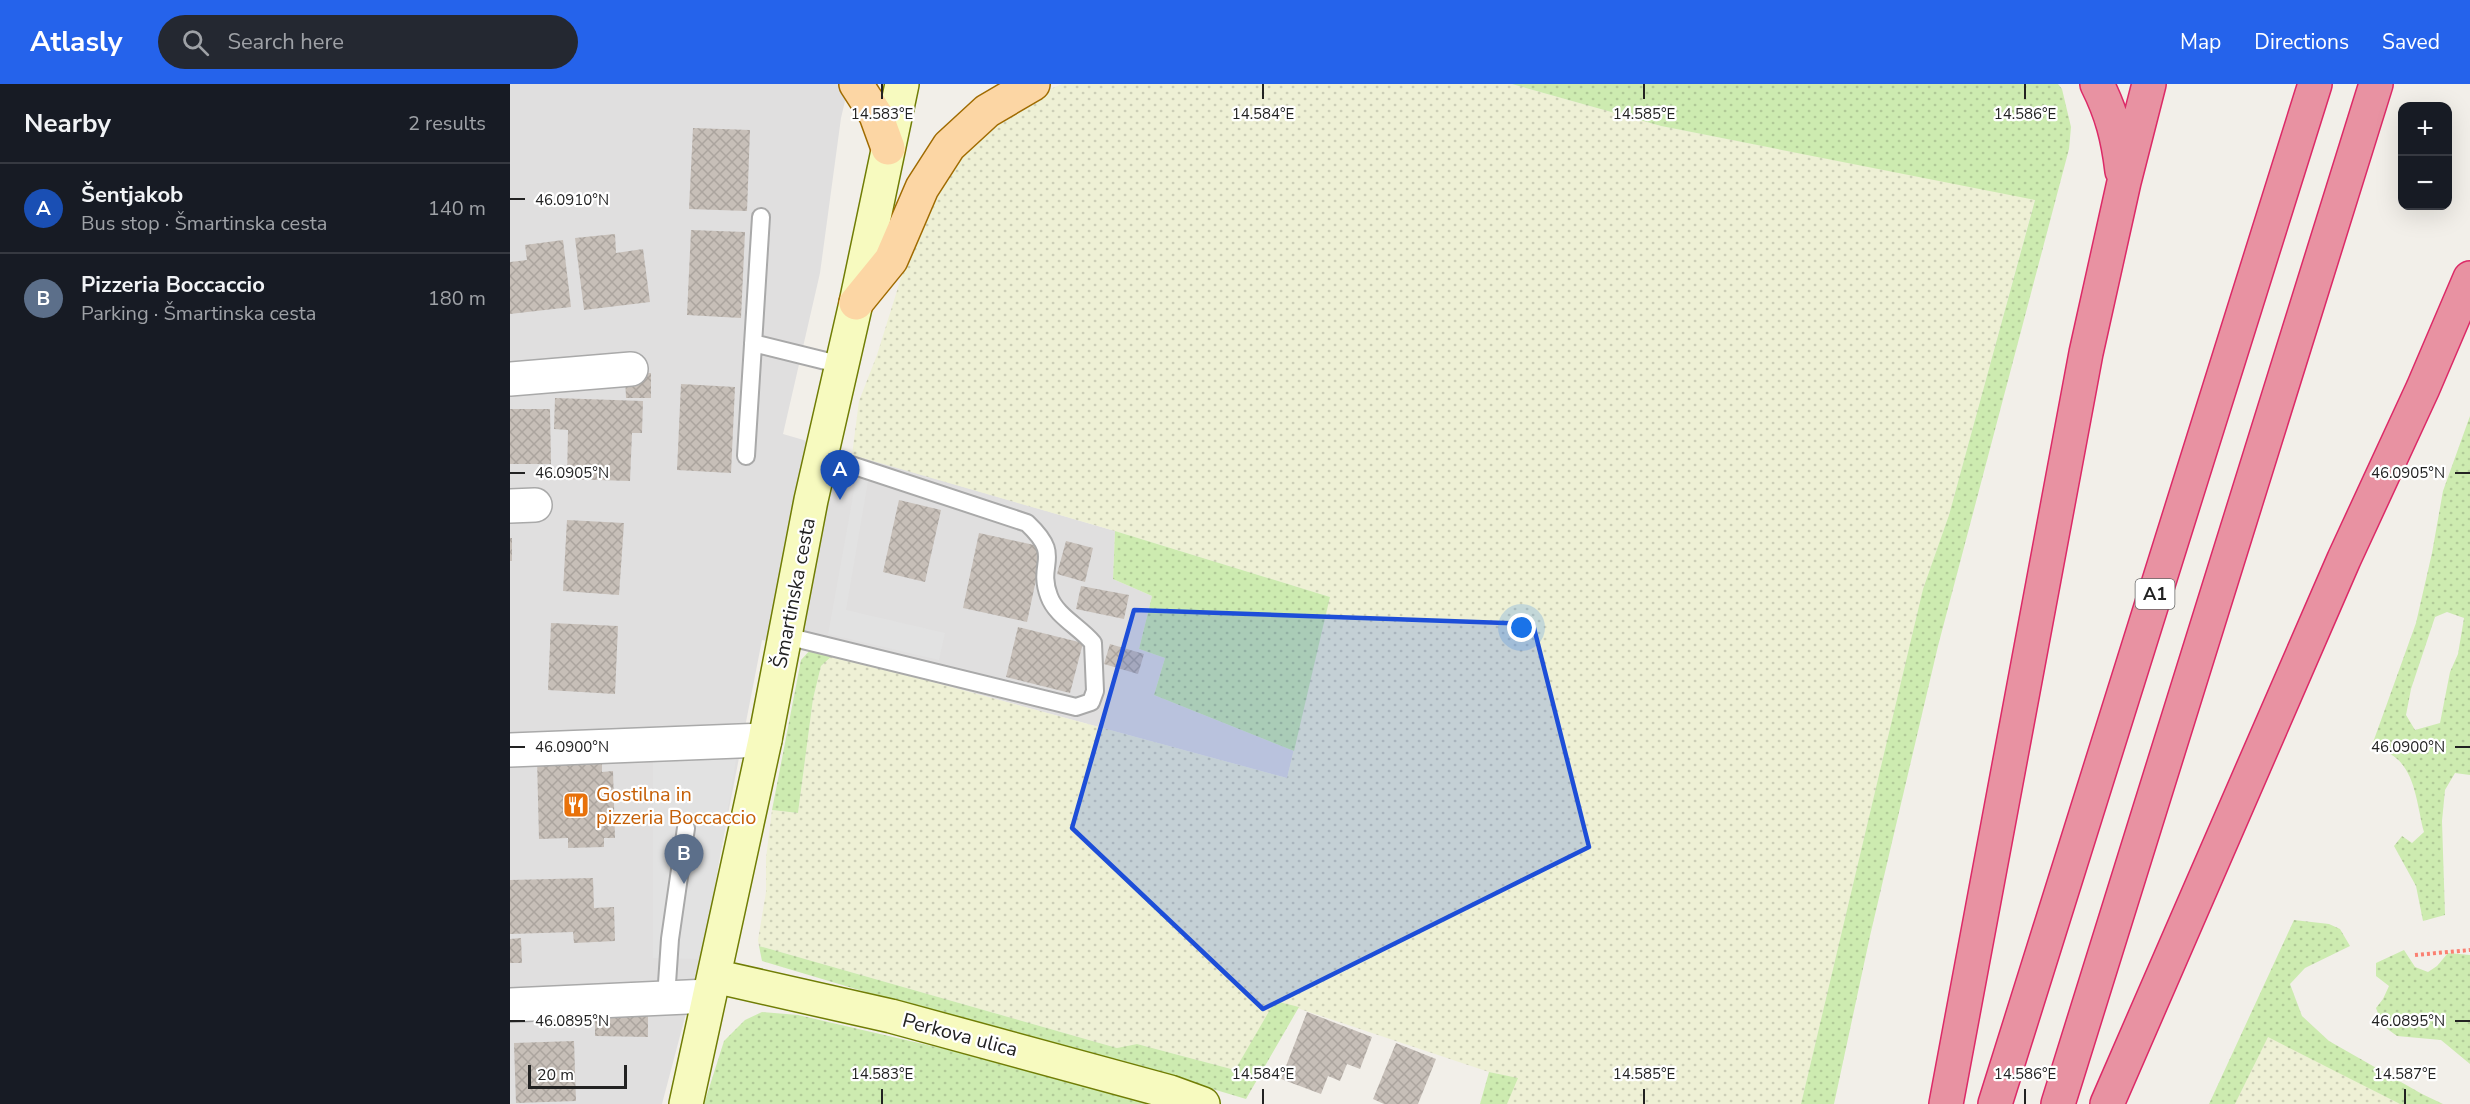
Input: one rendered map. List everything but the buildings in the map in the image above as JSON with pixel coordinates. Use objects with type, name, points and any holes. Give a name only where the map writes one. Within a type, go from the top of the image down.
[{"type":"highway","points":[[2097,84],[2110,109],[2119,142],[2124,182]]},
{"type":"highway","points":[[1946,1104],[2084,364],[2124,182],[2149,84]]},
{"type":"highway","name":"A1","points":[[1995,1104],[2315,84]]},
{"type":"highway","points":[[2058,1104],[2376,84]]},
{"type":"highway","points":[[2107,1104],[2344,558],[2423,388],[2470,278]]},
{"type":"main road","points":[[856,84],[876,115],[888,148]]},
{"type":"main road","name":"Šmartinska cesta","points":[[686,1104],[765,740],[821,455],[902,84]]},
{"type":"main road","points":[[856,303],[891,260],[921,188],[949,146],[987,111],[1033,84]]},
{"type":"main road","name":"Perkova ulica","points":[[711,986],[891,1016],[1170,1092],[1203,1104]]},
{"type":"street","points":[[510,379],[631,369]]},
{"type":"street","points":[[510,750],[765,740]]},
{"type":"street","points":[[510,1005],[666,998],[711,986]]},
{"type":"lane","points":[[746,456],[761,217]]},
{"type":"lane","points":[[753,343],[842,365]]},
{"type":"lane","points":[[786,636],[1076,707],[1091,702],[1095,691],[1093,643],[1056,608],[1048,595],[1046,575],[1048,550],[1041,537],[1027,524],[821,455]]},
{"type":"lane","points":[[666,998],[670,939],[686,828]]},
{"type":"path","points":[[2415,955],[2470,950]]},
{"type":"highlighted area","points":[[1134,610],[1533,624],[1589,847],[1263,1009],[1072,828]]},
{"type":"shaded area","points":[[510,84],[849,84],[841,118],[820,273],[783,434],[1115,531],[1113,579],[1152,596],[1139,649],[1165,658],[1154,695],[1294,751],[1287,778],[811,649],[762,640],[698,968],[662,1104],[510,1104]]},
{"type":"shaded area","points":[[856,480],[868,481],[846,610],[945,633],[939,660],[828,634]]},
{"type":"shaded area","points":[[736,759],[711,910],[698,959],[653,958],[653,760]]},
{"type":"green space","points":[[1062,84],[1512,84],[1661,126],[2035,199],[1949,515],[1923,589],[1801,1104],[1507,1104],[1517,1078],[1489,1072],[1276,1001],[1235,1070],[1137,1044],[1117,1048],[759,946],[766,892],[766,858],[772,810],[798,813],[813,699],[821,666],[833,655],[1287,778],[1330,597],[1115,531],[852,455],[859,401],[877,355],[910,249],[947,175],[981,134],[1027,99]]},
{"type":"green space","points":[[1512,84],[2058,84],[2062,89],[2071,127],[2069,149],[1938,646],[1870,936],[1834,1104],[1801,1104],[1923,589],[1949,515],[2035,200],[1661,126]]},
{"type":"green space","points":[[2470,416],[2470,775],[2455,773],[2445,790],[2442,821],[2445,915],[2423,921],[2416,886],[2394,846],[2402,836],[2412,843],[2424,832],[2414,789],[2399,760],[2388,753],[2371,748],[2416,623],[2443,491]],"holes":[[[2447,612],[2464,618],[2458,654],[2450,672],[2440,723],[2415,730],[2406,715],[2411,689],[2435,617]]]},
{"type":"green space","points":[[1115,531],[1330,597],[1294,751],[1154,695],[1165,658],[1139,649],[1152,596],[1113,579]]},
{"type":"green space","points":[[811,649],[833,655],[821,666],[813,699],[798,813],[772,810],[801,660]]},
{"type":"green space","points":[[2294,920],[2329,924],[2340,929],[2350,946],[2305,968],[2290,984],[2302,1016],[2329,1041],[2443,1104],[2400,1104],[2268,1037],[2235,1104],[2209,1104]]},
{"type":"green space","points":[[759,946],[1117,1048],[1137,1044],[1235,1070],[1275,1001],[1299,1007],[1246,1099],[1099,1055],[929,1011],[762,961]]},
{"type":"green space","points":[[2404,950],[2415,967],[2428,972],[2437,966],[2448,953],[2470,955],[2470,1064],[2441,1040],[2397,1036],[2382,1025],[2376,1008],[2389,986],[2376,976],[2376,963]]},
{"type":"green space","points":[[762,1012],[798,1015],[1078,1080],[1158,1104],[704,1104],[724,1041],[745,1020]]},
{"type":"green space","points":[[2268,1036],[2400,1104],[2235,1104]]},
{"type":"green space","points":[[1489,1072],[1518,1078],[1507,1104],[1480,1104]]},
{"type":"place","name":"Šentjakob","points":[[840,500]]},
{"type":"place","name":"Gostilna in pizzeria Boccaccio","points":[[576,805]]},
{"type":"place","name":"Pizzeria Boccaccio","points":[[684,884]]}]
